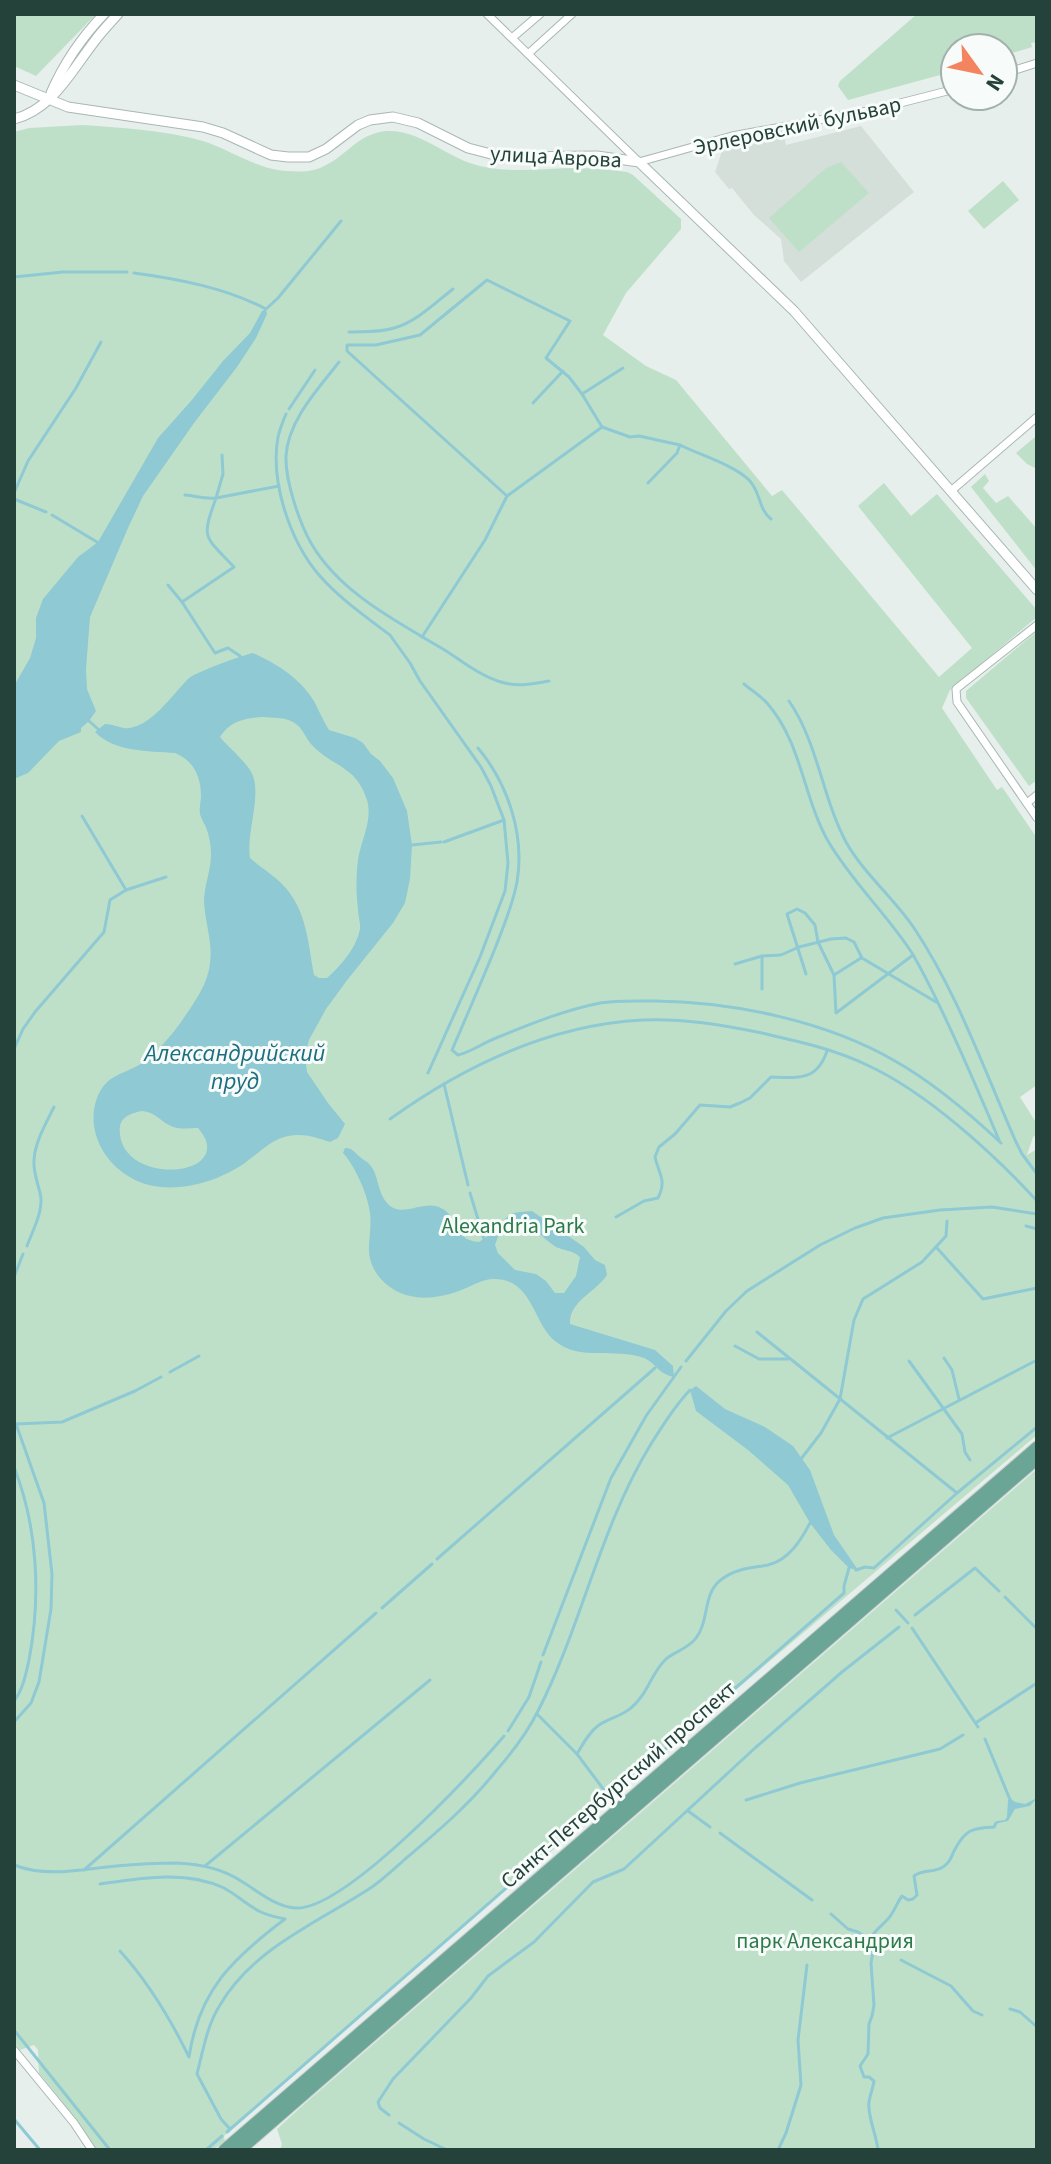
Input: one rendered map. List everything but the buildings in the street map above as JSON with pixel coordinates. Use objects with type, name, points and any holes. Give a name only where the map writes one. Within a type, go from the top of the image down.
[{"type":"main road","name":"Санкт-Петербургский проспект","points":[[224,2150],[1037,1447]]},
{"type":"main road","name":"Санкт-Петербургский проспект","points":[[240,2150],[1037,1459]]},
{"type":"street","points":[[48,100],[66,63],[104,14]]},
{"type":"street","points":[[14,119],[48,100],[118,14]]},
{"type":"street","points":[[487,14],[639,162]]},
{"type":"street","points":[[512,38],[540,14]]},
{"type":"street","points":[[528,54],[572,14]]},
{"type":"street","name":"улица Аврова","points":[[14,85],[48,100],[86,111],[203,127],[271,155],[309,157],[319,154],[358,125],[393,117],[418,123],[468,148],[491,154],[512,157],[597,156],[639,162],[794,311],[1037,590]]},
{"type":"street","name":"Эрлеровский бульвар","points":[[639,162],[732,136],[873,110],[939,93]]},
{"type":"street","points":[[951,491],[1037,417]]},
{"type":"street","points":[[1037,625],[956,689],[955,695],[1037,818]]},
{"type":"street","points":[[1027,803],[1037,795]]},
{"type":"street","points":[[14,2050],[74,2123],[92,2150]]},
{"type":"shaded area","points":[[861,126],[914,192],[801,282],[784,261],[781,239],[715,172],[723,148],[784,136],[786,145]]},
{"type":"green space","points":[[14,14],[96,14],[36,76],[14,66]]},
{"type":"green space","points":[[917,14],[1037,14],[1037,42],[1031,43],[1032,47],[1019,51],[1019,32],[939,32],[939,75],[848,100],[838,86]]},
{"type":"green space","name":"Alexandria Park","points":[[83,125],[188,137],[266,167],[288,171],[320,168],[367,136],[397,131],[483,167],[510,170],[590,168],[633,175],[681,219],[681,229],[626,293],[603,335],[646,366],[676,380],[772,496],[782,490],[939,677],[972,648],[858,506],[884,483],[911,516],[937,494],[1037,610],[1037,617],[950,690],[942,708],[997,790],[1002,787],[1037,838],[1037,1085],[1020,1097],[1037,1124],[1037,1134],[1027,1155],[1037,1149],[1037,1435],[711,1711],[224,2136],[225,2141],[213,2150],[96,2150],[39,2073],[38,2050],[34,2045],[20,2050],[14,2042],[14,132],[29,128]]},
{"type":"green space","points":[[841,162],[869,193],[799,252],[769,218],[826,168]]},
{"type":"green space","points":[[1003,181],[1019,200],[984,229],[968,211]]},
{"type":"green space","points":[[1035,437],[1037,442],[1037,469],[1016,453]]},
{"type":"green space","points":[[985,474],[989,481],[983,488],[996,503],[1008,496],[1037,529],[1037,571],[971,487]]},
{"type":"green space","points":[[1037,631],[1037,780],[1029,786],[966,698],[966,691]]},
{"type":"green space","name":"парк Александрия","points":[[1037,1469],[1037,2150],[280,2150],[282,2144],[277,2129],[302,2106]]},
{"type":"water","points":[[266,309],[267,314],[256,338],[237,367],[143,496],[90,617],[87,689],[96,711],[81,732],[59,741],[28,773],[14,779],[14,686],[30,658],[36,638],[36,618],[43,599],[78,557],[98,542],[158,438],[250,333]]},
{"type":"water","name":"Александрийский пруд","points":[[253,653],[295,679],[314,701],[329,730],[363,743],[393,778],[407,811],[412,845],[410,879],[405,903],[393,923],[326,1009],[309,1040],[305,1055],[307,1072],[345,1124],[338,1138],[330,1142],[304,1135],[288,1136],[276,1140],[242,1165],[216,1178],[186,1186],[156,1186],[128,1176],[111,1161],[95,1132],[94,1109],[105,1085],[156,1052],[203,987],[211,955],[204,902],[211,861],[210,843],[200,814],[199,782],[187,760],[175,753],[122,747],[95,732],[105,724],[124,728],[142,724],[192,676]],"holes":[[[263,717],[286,719],[296,724],[320,752],[357,780],[367,800],[368,822],[357,872],[360,930],[350,952],[327,978],[314,975],[305,928],[292,896],[250,858],[255,795],[253,776],[220,737],[238,721]],[[142,1111],[174,1127],[198,1128],[207,1145],[205,1156],[196,1164],[166,1170],[136,1160],[125,1149],[120,1129],[125,1118]]]},
{"type":"water","points":[[345,1148],[350,1149],[369,1164],[388,1204],[400,1210],[428,1206],[441,1208],[451,1217],[460,1233],[470,1240],[479,1242],[511,1214],[532,1211],[605,1265],[607,1275],[578,1303],[570,1324],[655,1350],[673,1366],[674,1377],[644,1358],[586,1353],[565,1347],[548,1333],[525,1294],[507,1281],[490,1279],[428,1298],[397,1292],[388,1286],[371,1262],[369,1206],[356,1173],[343,1153]],"holes":[[[517,1219],[556,1247],[580,1257],[576,1276],[564,1293],[555,1293],[536,1274],[515,1270],[498,1253],[495,1245],[500,1231]]]},
{"type":"water","points":[[696,1386],[725,1409],[765,1427],[793,1446],[810,1470],[834,1535],[856,1567],[849,1568],[831,1550],[810,1523],[788,1485],[696,1411],[690,1390]]},
{"type":"water","points":[[1037,1798],[1030,1806],[1015,1809],[1008,1821],[994,1824],[1007,1817],[1008,1800],[1025,1804]]},
{"type":"waterway","points":[[134,273],[202,285],[266,309],[341,221]]},
{"type":"waterway","points":[[14,277],[63,272],[127,272]]},
{"type":"waterway","points":[[507,496],[347,351],[347,345],[376,345],[420,335],[487,280],[570,321],[546,358],[569,377],[602,427],[630,437],[639,436],[680,445],[677,453],[648,483]]},
{"type":"waterway","points":[[349,332],[383,331],[402,325],[425,312],[453,289]]},
{"type":"waterway","points":[[14,493],[28,461],[76,388],[101,342]]},
{"type":"waterway","points":[[339,362],[298,417],[288,443],[286,466],[290,489],[311,543],[353,591],[478,672],[513,684],[549,681]]},
{"type":"waterway","points":[[582,394],[623,368]]},
{"type":"waterway","points":[[289,409],[315,370]]},
{"type":"waterway","points":[[533,403],[563,371]]},
{"type":"waterway","points":[[286,414],[278,437],[277,473],[285,510],[299,545],[327,583],[390,635],[481,767],[504,820]]},
{"type":"waterway","points":[[422,637],[485,540],[507,496],[602,427]]},
{"type":"waterway","points":[[680,445],[743,475],[753,485],[771,519]]},
{"type":"waterway","points":[[185,495],[216,498],[223,474],[222,455]]},
{"type":"waterway","points":[[240,656],[228,648],[215,653],[182,602],[234,567],[208,536],[208,522],[216,498],[279,486]]},
{"type":"waterway","points":[[14,499],[46,512]]},
{"type":"waterway","points":[[52,515],[97,542]]},
{"type":"waterway","points":[[168,585],[182,602]]},
{"type":"waterway","points":[[744,684],[767,703],[788,735],[828,841],[916,959],[999,1140]]},
{"type":"waterway","points":[[789,701],[807,734],[846,842],[861,865],[906,917],[930,953],[970,1033],[1016,1142],[1037,1174]]},
{"type":"waterway","points":[[89,721],[98,729]]},
{"type":"waterway","points":[[478,748],[506,794],[516,828],[519,864],[508,914],[452,1050],[458,1055],[535,1023],[600,1003],[685,1002],[747,1010],[779,1016],[840,1035],[895,1061],[950,1099],[1001,1143]]},
{"type":"waterway","points":[[82,816],[126,890]]},
{"type":"waterway","points":[[428,1073],[480,957],[505,891],[508,863],[504,820],[444,842]]},
{"type":"waterway","points":[[412,845],[441,842]]},
{"type":"waterway","points":[[14,1049],[35,1012],[104,932],[110,900],[126,890],[166,877]]},
{"type":"waterway","points":[[806,974],[787,914],[797,909],[815,925],[818,942],[834,975],[836,1013],[913,955]]},
{"type":"waterway","points":[[735,964],[762,956],[781,955],[831,939],[846,938],[854,942],[862,958],[936,1002]]},
{"type":"waterway","points":[[762,957],[762,989]]},
{"type":"waterway","points":[[834,975],[861,958]]},
{"type":"waterway","points":[[390,1119],[478,1066],[541,1040],[574,1030],[642,1020],[702,1023],[815,1046],[854,1059],[889,1077],[958,1125],[1037,1201]]},
{"type":"waterway","points":[[616,1217],[644,1201],[658,1198],[662,1182],[655,1157],[659,1147],[700,1105],[730,1107],[750,1098],[771,1077],[806,1076],[818,1068],[827,1051]]},
{"type":"waterway","points":[[444,1084],[468,1185]]},
{"type":"waterway","points":[[27,1246],[41,1204],[34,1170],[35,1153],[54,1107]]},
{"type":"waterway","points":[[470,1193],[484,1239]]},
{"type":"waterway","points":[[686,1361],[726,1311],[747,1291],[820,1245],[855,1228],[883,1218],[940,1210],[992,1207],[1037,1214]]},
{"type":"waterway","points":[[801,1459],[821,1433],[840,1399],[854,1320],[863,1299],[922,1262],[946,1236],[947,1221]]},
{"type":"waterway","points":[[1026,1226],[1037,1229]]},
{"type":"waterway","points":[[936,1247],[983,1299],[1037,1288]]},
{"type":"waterway","points":[[14,1277],[23,1254]]},
{"type":"waterway","points":[[757,1332],[957,1493]]},
{"type":"waterway","points":[[735,1346],[759,1359],[788,1359]]},
{"type":"waterway","points":[[170,1372],[199,1356]]},
{"type":"waterway","points":[[944,1358],[952,1370],[959,1399]]},
{"type":"waterway","points":[[887,1438],[1037,1360]]},
{"type":"waterway","points":[[909,1361],[962,1434],[965,1452],[970,1460]]},
{"type":"waterway","points":[[543,1655],[611,1478],[646,1416],[681,1367]]},
{"type":"waterway","points":[[437,1559],[655,1368]]},
{"type":"waterway","points":[[14,1722],[31,1703],[39,1682],[51,1609],[52,1574],[44,1503],[16,1424],[62,1422],[161,1377]]},
{"type":"waterway","points":[[230,2129],[221,2119],[197,2074],[209,2030],[220,2005],[250,1967],[288,1938],[372,1887],[428,1839],[475,1795],[513,1750],[534,1719],[553,1678],[604,1542],[633,1476],[651,1444],[690,1390]]},
{"type":"waterway","points":[[855,1568],[874,1568],[957,1493],[1037,1427]]},
{"type":"waterway","points":[[14,1467],[28,1514],[36,1587],[29,1660],[22,1687],[14,1701]]},
{"type":"waterway","points":[[610,1798],[577,1754],[589,1735],[599,1725],[631,1708],[666,1659],[693,1641],[703,1623],[711,1592],[722,1579],[782,1559],[810,1523]]},
{"type":"waterway","points":[[382,1608],[432,1564]]},
{"type":"waterway","points":[[227,2132],[844,1593],[849,1568]]},
{"type":"waterway","points":[[915,1615],[975,1568],[999,1591]]},
{"type":"waterway","points":[[1005,1597],[1037,1629]]},
{"type":"waterway","points":[[896,1610],[908,1623]]},
{"type":"waterway","points":[[84,1870],[376,1613]]},
{"type":"waterway","points":[[389,2115],[378,2102],[393,2079],[471,1998],[488,1976],[534,1942],[593,1882],[624,1869],[755,1748],[899,1627]]},
{"type":"waterway","points":[[912,1628],[978,1727]]},
{"type":"waterway","points":[[508,1731],[529,1697],[541,1662]]},
{"type":"waterway","points":[[205,1866],[430,1680]]},
{"type":"waterway","points":[[977,1722],[1037,1683]]},
{"type":"waterway","points":[[537,1714],[577,1754]]},
{"type":"waterway","points":[[746,1800],[800,1783],[940,1749],[963,1735]]},
{"type":"waterway","points":[[14,1865],[52,1872],[147,1864],[194,1865],[226,1873],[287,1907],[316,1903],[343,1888],[406,1838],[504,1736]]},
{"type":"waterway","points":[[985,1739],[1011,1802]]},
{"type":"waterway","points":[[688,1811],[710,1827]]},
{"type":"waterway","points":[[878,2150],[869,2107],[874,2081],[864,2077],[860,2066],[868,2054],[869,2024],[874,2005],[871,1939],[902,1896],[908,1900],[917,1895],[914,1876],[943,1867],[965,1834],[974,1829],[994,1827],[996,1823]]},
{"type":"waterway","points":[[720,1833],[812,1900]]},
{"type":"waterway","points":[[100,1884],[163,1877],[194,1879],[224,1888],[261,1912],[285,1919],[249,1948],[221,1978],[201,2013],[189,2057],[158,2001],[120,1951]]},
{"type":"waterway","points":[[831,1914],[848,1929],[870,1940]]},
{"type":"waterway","points":[[901,1960],[951,1986],[973,2011],[982,2015]]},
{"type":"waterway","points":[[778,2150],[801,2085],[798,2040],[807,1965]]},
{"type":"waterway","points":[[1010,2009],[1020,2012],[1037,2027]]},
{"type":"waterway","points":[[14,2030],[110,2150]]},
{"type":"waterway","points":[[14,2119],[40,2150]]},
{"type":"waterway","points":[[399,2123],[447,2150]]},
{"type":"waterway","points":[[206,2150],[222,2136]]}]
